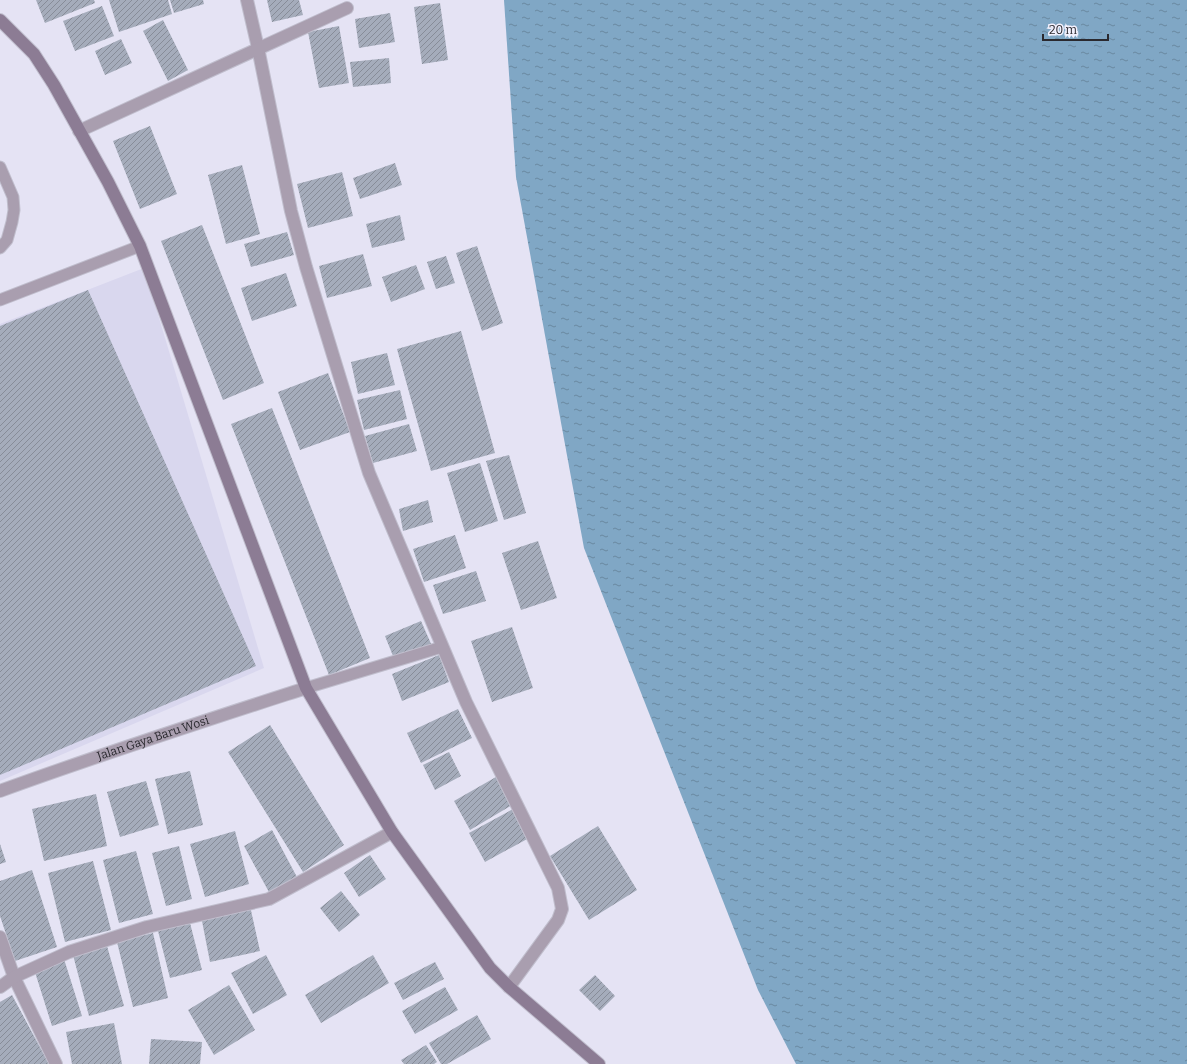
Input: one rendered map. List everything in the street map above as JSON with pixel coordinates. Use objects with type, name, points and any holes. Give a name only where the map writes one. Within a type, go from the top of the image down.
[{"type":"street","points":[[247,0],[292,212],[306,267],[369,473],[466,702],[558,888],[562,909],[558,920],[509,987]]},
{"type":"street","points":[[79,131],[347,8]]},
{"type":"street","points":[[0,20],[34,54],[54,85],[108,182],[140,246],[306,688],[392,832],[490,968],[509,987],[599,1064]]},
{"type":"street","name":"Jalan Gaya Baru Wosi","points":[[0,791],[196,723],[306,688]]},
{"type":"street","points":[[0,987],[14,977],[69,952],[147,927],[269,899],[392,832]]},
{"type":"street","points":[[0,937],[14,977],[56,1064]]},
{"type":"lane","points":[[0,167],[13,197],[14,210],[7,240],[0,248]]},
{"type":"lane","points":[[0,300],[140,246]]},
{"type":"lane","points":[[306,688],[442,647]]},
{"type":"shaded area","points":[[144,268],[264,668],[0,781],[0,324]]},
{"type":"water","points":[[504,0],[1187,0],[1187,1064],[796,1064],[758,990],[584,548],[516,177]]},
{"type":"building","points":[[36,0],[94,0],[95,3],[45,23]]},
{"type":"building","points":[[109,0],[168,0],[172,14],[119,32]]},
{"type":"building","points":[[170,0],[203,0],[204,4],[174,13]]},
{"type":"building","points":[[267,0],[299,0],[303,15],[272,22]]},
{"type":"building","points":[[440,3],[448,60],[422,64],[414,7]]},
{"type":"building","points":[[102,6],[114,36],[75,51],[63,21]]},
{"type":"building","points":[[390,13],[395,42],[359,48],[355,19]]},
{"type":"building","points":[[163,20],[188,70],[168,81],[143,31]]},
{"type":"building","points":[[339,26],[349,83],[319,88],[308,32]]},
{"type":"building","points":[[121,39],[132,63],[105,75],[95,51]]},
{"type":"building","points":[[389,58],[391,83],[353,87],[350,62]]},
{"type":"building","points":[[150,126],[177,194],[140,209],[113,141]]},
{"type":"building","points":[[395,163],[402,185],[360,199],[353,178]]},
{"type":"building","points":[[242,165],[260,234],[226,244],[208,175]]},
{"type":"building","points":[[342,172],[353,216],[308,228],[297,184]]},
{"type":"building","points":[[400,215],[405,240],[372,248],[366,224]]},
{"type":"building","points":[[202,225],[264,383],[223,400],[161,241]]},
{"type":"building","points":[[287,232],[294,255],[251,267],[244,244]]},
{"type":"building","points":[[477,246],[503,323],[482,331],[456,253]]},
{"type":"building","points":[[363,254],[372,286],[327,298],[319,266]]},
{"type":"building","points":[[446,256],[455,283],[436,289],[427,262]]},
{"type":"building","points":[[416,265],[425,289],[391,302],[382,277]]},
{"type":"building","points":[[286,273],[297,306],[252,321],[241,288]]},
{"type":"building","points":[[88,290],[256,666],[0,775],[0,326]]},
{"type":"building","points":[[461,331],[495,453],[431,471],[397,349]]},
{"type":"building","points":[[387,353],[395,385],[358,394],[351,362]]},
{"type":"building","points":[[328,373],[350,432],[300,450],[278,392]]},
{"type":"building","points":[[400,390],[407,419],[364,430],[357,400]]},
{"type":"building","points":[[272,408],[370,658],[329,675],[231,424]]},
{"type":"building","points":[[409,424],[417,451],[373,463],[365,436]]},
{"type":"building","points":[[509,455],[526,513],[504,520],[486,461]]},
{"type":"building","points":[[480,463],[498,521],[465,532],[447,473]]},
{"type":"building","points":[[428,500],[433,522],[403,531],[399,509]]},
{"type":"building","points":[[455,535],[466,568],[424,582],[413,549]]},
{"type":"building","points":[[538,541],[557,598],[521,610],[502,553]]},
{"type":"building","points":[[476,571],[486,601],[443,614],[433,585]]},
{"type":"building","points":[[421,621],[432,646],[395,661],[385,636]]},
{"type":"building","points":[[512,627],[533,688],[492,702],[471,641]]},
{"type":"building","points":[[439,655],[449,682],[402,701],[392,674]]},
{"type":"building","points":[[458,709],[472,738],[421,763],[407,733]]},
{"type":"building","points":[[270,725],[344,845],[303,872],[228,752]]},
{"type":"building","points":[[449,752],[461,776],[435,790],[423,765]]},
{"type":"building","points":[[190,771],[203,825],[168,834],[155,779]]},
{"type":"building","points":[[496,777],[512,805],[470,830],[454,801]]},
{"type":"building","points":[[146,781],[159,825],[120,837],[107,792]]},
{"type":"building","points":[[96,794],[107,846],[44,861],[32,809]]},
{"type":"building","points":[[513,809],[529,838],[485,862],[469,833]]},
{"type":"building","points":[[598,826],[637,890],[589,920],[550,856]]},
{"type":"building","points":[[272,830],[298,879],[270,894],[244,846]]},
{"type":"building","points":[[235,831],[249,884],[205,897],[190,844]]},
{"type":"building","points":[[0,844],[6,862],[0,864]]},
{"type":"building","points":[[179,846],[192,899],[166,906],[152,853]]},
{"type":"building","points":[[136,851],[153,914],[119,923],[103,860]]},
{"type":"building","points":[[370,855],[386,879],[359,897],[344,873]]},
{"type":"building","points":[[93,861],[111,930],[65,942],[48,873]]},
{"type":"building","points":[[32,870],[57,947],[15,961],[0,916],[0,881]]},
{"type":"building","points":[[341,891],[360,915],[339,932],[320,908]]},
{"type":"building","points":[[250,906],[260,951],[210,962],[201,916]]},
{"type":"building","points":[[189,919],[202,970],[170,978],[157,927]]},
{"type":"building","points":[[153,933],[168,998],[133,1007],[117,942]]},
{"type":"building","points":[[107,946],[124,1006],[89,1016],[73,955]]},
{"type":"building","points":[[266,955],[287,995],[253,1014],[231,973]]},
{"type":"building","points":[[373,955],[389,983],[321,1023],[305,995]]},
{"type":"building","points":[[64,959],[82,1016],[52,1026],[34,969]]},
{"type":"building","points":[[435,962],[444,979],[403,1000],[394,983]]},
{"type":"building","points":[[595,975],[615,996],[600,1011],[579,990]]},
{"type":"building","points":[[229,985],[255,1030],[214,1055],[188,1010]]},
{"type":"building","points":[[445,987],[458,1010],[415,1034],[402,1011]]},
{"type":"building","points":[[12,995],[49,1064],[0,1064],[0,1002]]},
{"type":"building","points":[[477,1015],[491,1039],[447,1064],[441,1064],[429,1043]]},
{"type":"building","points":[[114,1023],[122,1064],[72,1064],[66,1032]]},
{"type":"building","points":[[151,1039],[202,1042],[200,1064],[149,1064]]},
{"type":"building","points":[[426,1045],[437,1062],[434,1064],[404,1064],[401,1060]]}]
